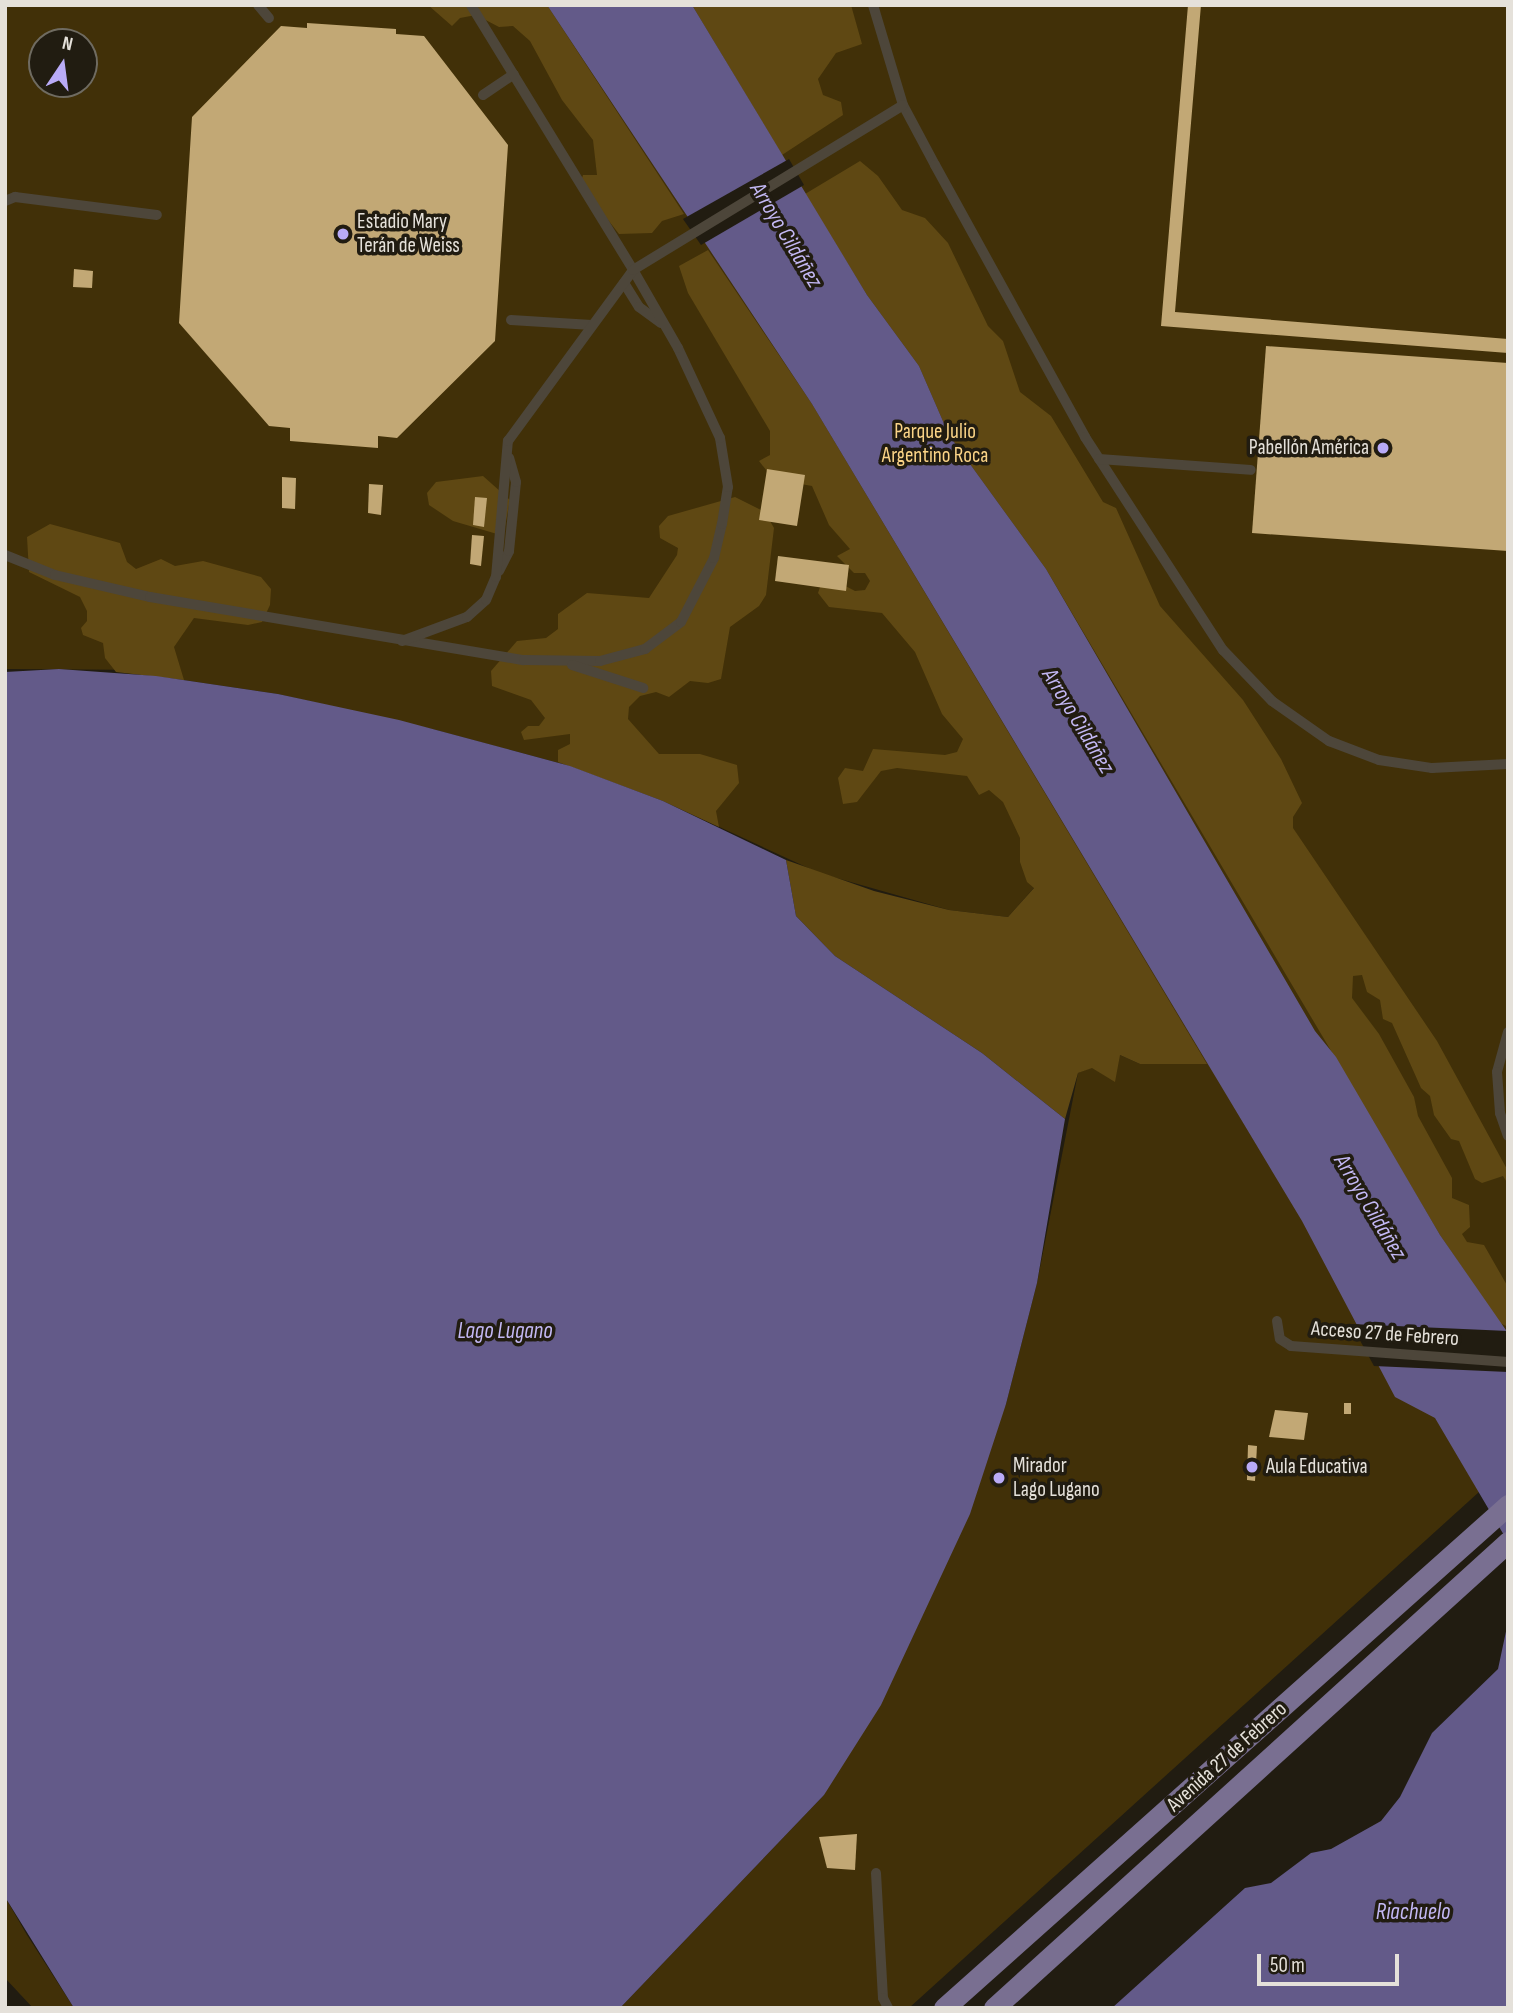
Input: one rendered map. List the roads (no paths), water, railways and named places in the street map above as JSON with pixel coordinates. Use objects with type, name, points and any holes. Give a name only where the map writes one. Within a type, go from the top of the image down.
[{"type":"main road","name":"Avenida 27 de Febrero","points":[[944,2008],[1508,1505]]},
{"type":"main road","name":"Avenida 27 de Febrero","points":[[995,2008],[1508,1542]]},
{"type":"lane","points":[[258,5],[269,18]]},
{"type":"lane","points":[[5,555],[55,575],[150,597],[400,642],[524,660],[600,661],[645,649],[681,622],[714,558],[728,487],[720,438],[666,327],[471,5]]},
{"type":"lane","points":[[873,5],[903,105],[1099,459],[1223,650],[1272,701],[1329,741],[1378,760],[1432,768],[1508,765]]},
{"type":"lane","points":[[483,95],[513,74]]},
{"type":"lane","points":[[400,642],[467,617],[486,600],[496,577],[508,441],[633,270],[903,105]]},
{"type":"lane","points":[[5,201],[15,197],[158,215]]},
{"type":"lane","points":[[624,283],[639,307],[666,327]]},
{"type":"lane","points":[[511,320],[592,326]]},
{"type":"lane","points":[[1099,459],[1251,470]]},
{"type":"lane","points":[[560,660],[643,688]]},
{"type":"lane","points":[[1508,1032],[1497,1072],[1500,1113],[1508,1136]]},
{"type":"lane","name":"Acceso 27 de Febrero","points":[[1276,1321],[1280,1339],[1291,1346],[1508,1362]]},
{"type":"lane","points":[[876,1873],[883,1998],[888,2008]]},
{"type":"water","name":"Arroyo Cildáñez","points":[[547,5],[692,5],[867,295],[919,366],[949,435],[1046,569],[1315,1031],[1336,1057],[1440,1235],[1508,1333],[1508,1542],[1435,1418],[1395,1397],[1302,1221],[812,404]]},
{"type":"water","name":"Lago Lugano","points":[[59,669],[156,676],[278,694],[399,720],[570,766],[663,801],[786,860],[796,916],[835,956],[982,1053],[1065,1119],[1037,1283],[1006,1404],[970,1514],[881,1705],[824,1795],[620,2008],[74,2008],[5,1897],[5,672]]},
{"type":"water","name":"Riachuelo","points":[[1508,1622],[1508,2008],[1112,2008],[1245,1888],[1271,1883],[1311,1853],[1331,1849],[1381,1821],[1400,1797],[1432,1733],[1498,1669]]},
{"type":"place","name":"Estadio Mary Terán de Weiss","points":[[343,234]]},
{"type":"place","name":"Pabellón América","points":[[1383,448]]},
{"type":"place","name":"Aula Educativa","points":[[1252,1467]]},
{"type":"place","name":"Mirador Lago Lugano","points":[[999,1478]]},
{"type":"park label","name":"Parque Julio Argentino Roca","points":[[935,444]]}]
